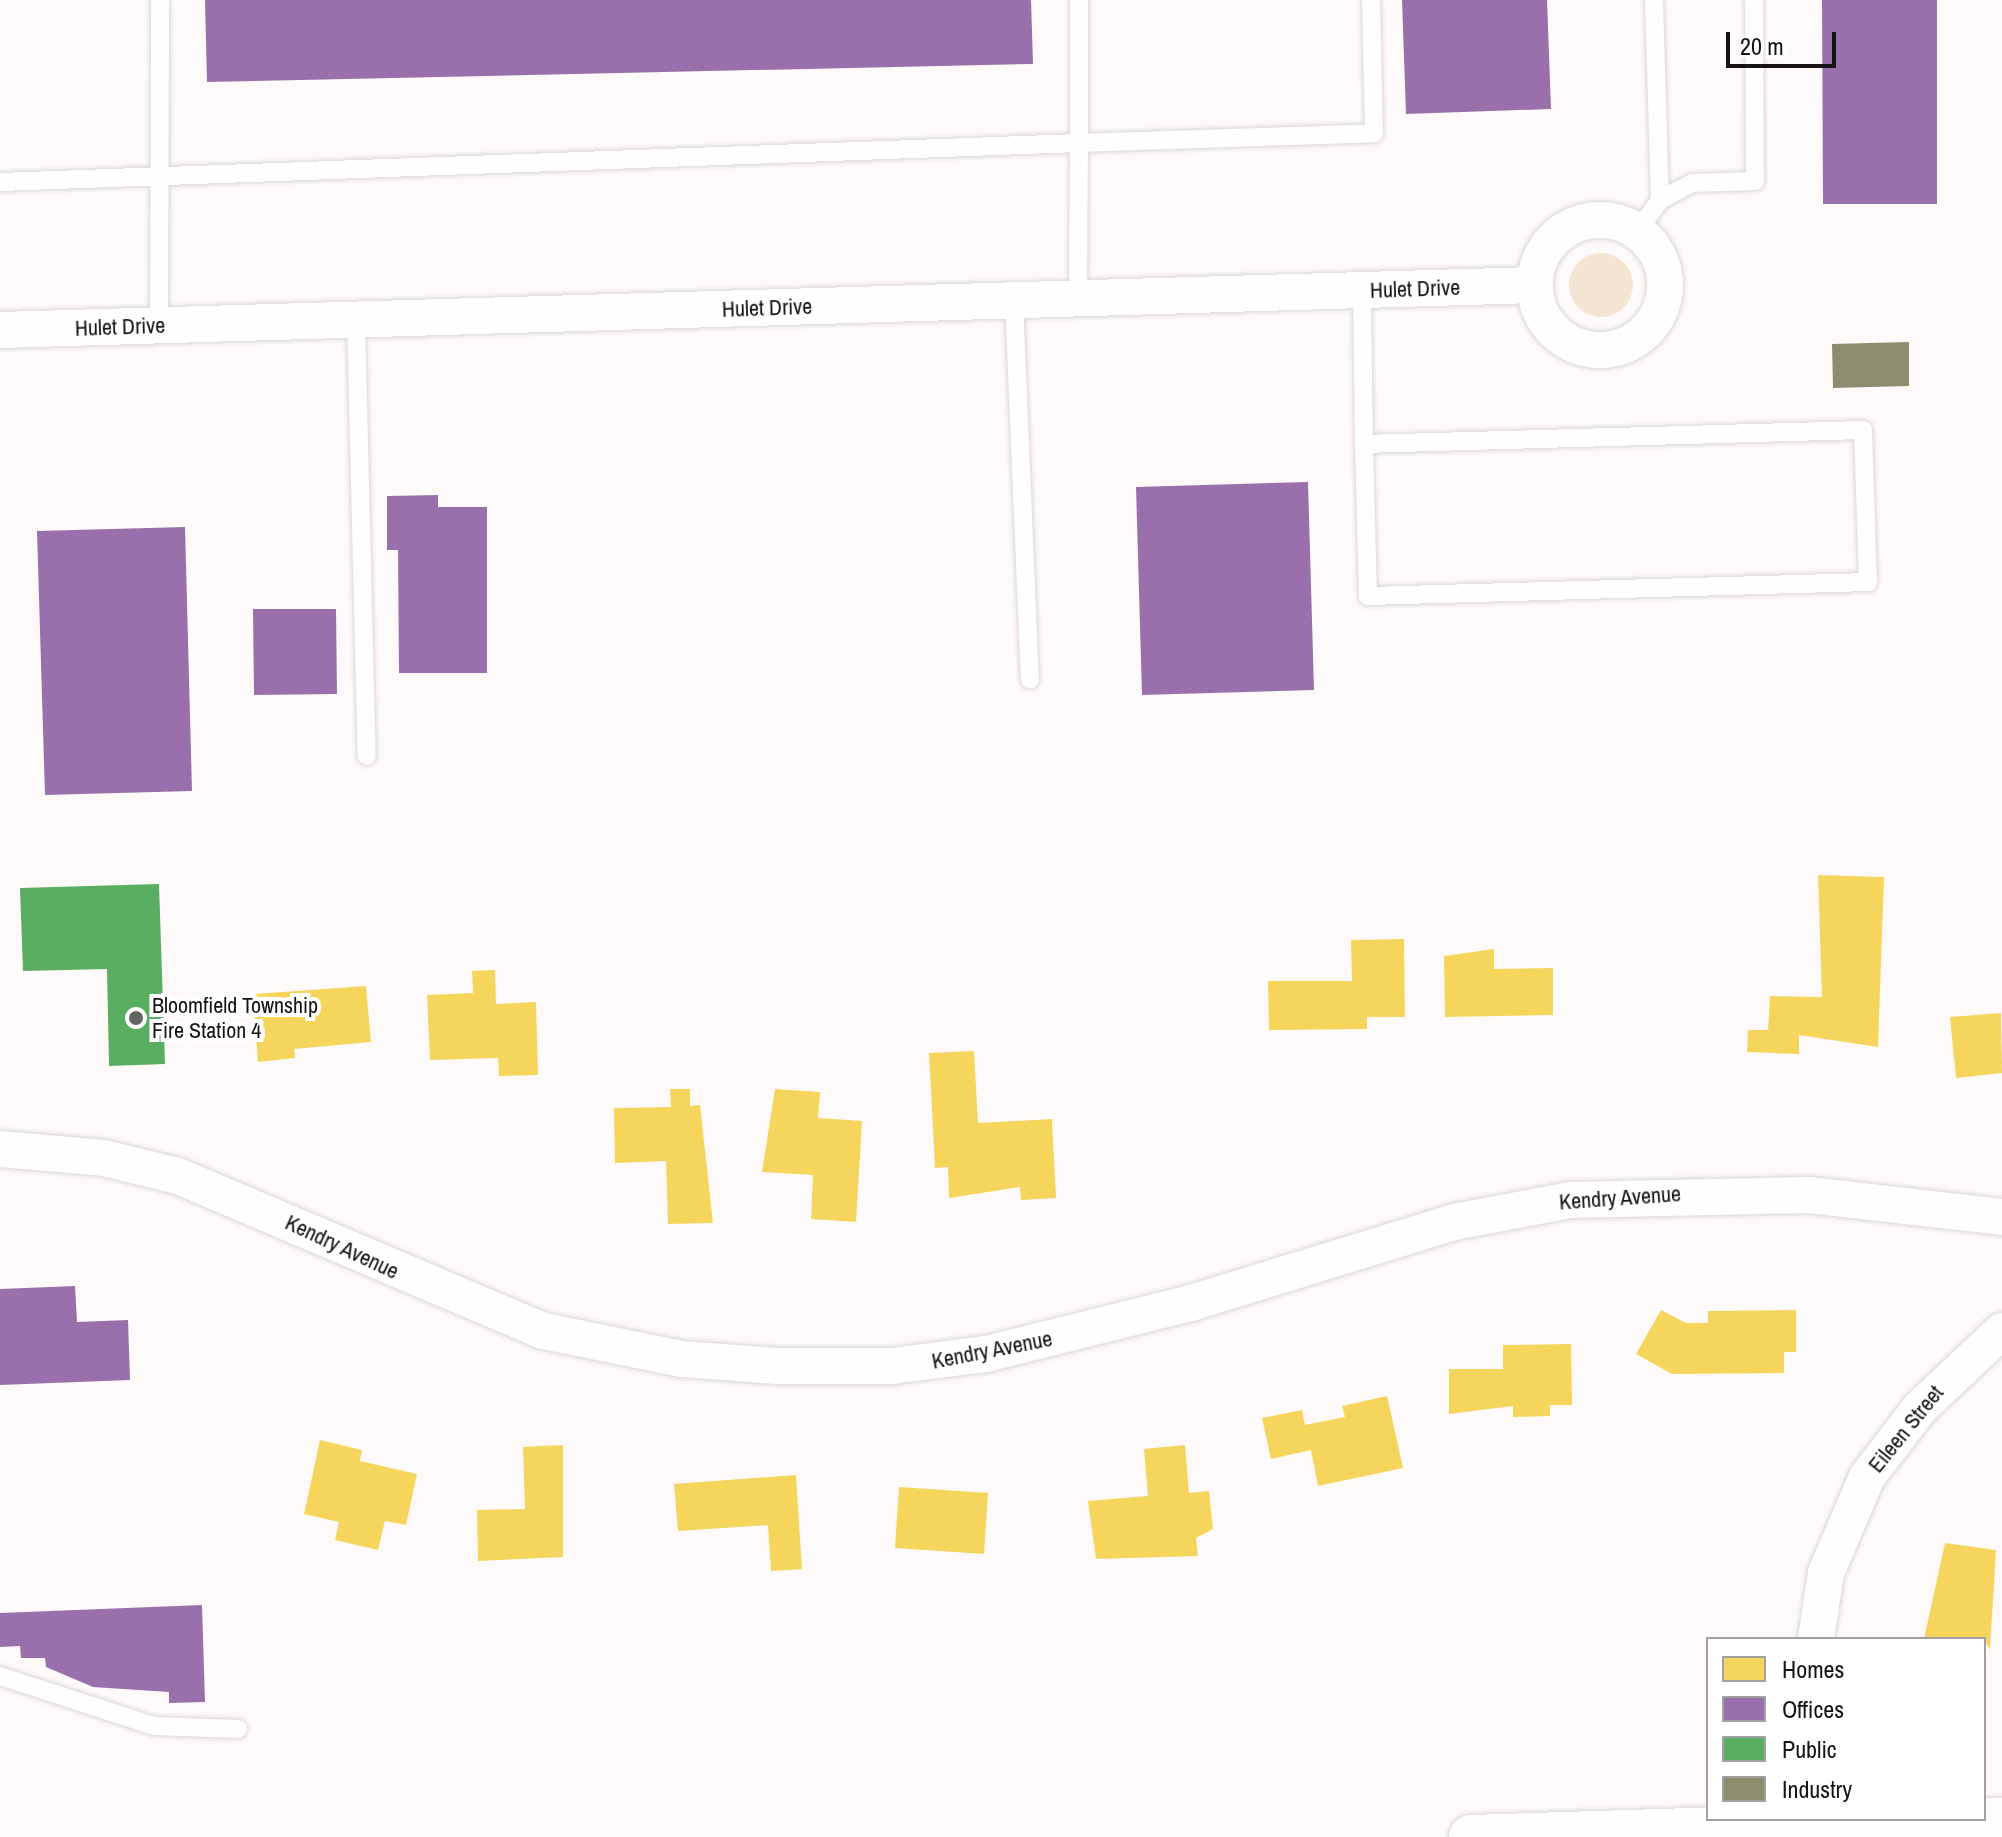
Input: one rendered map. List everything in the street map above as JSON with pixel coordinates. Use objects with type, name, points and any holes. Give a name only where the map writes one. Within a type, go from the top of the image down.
[{"type":"highway","points":[[1471,1837],[1979,1821]]},
{"type":"street","points":[[1608,220],[1637,231],[1658,254],[1666,285],[1650,328],[1624,346],[1593,350],[1564,339],[1543,316],[1535,285],[1542,255],[1563,232],[1608,220]]},
{"type":"street","name":"Hulet Drive","points":[[0,330],[1535,285]]},
{"type":"street","name":"Kendry Avenue","points":[[0,1149],[104,1158],[178,1176],[544,1331],[682,1359],[777,1366],[892,1366],[986,1354],[1191,1303],[1454,1222],[1570,1200],[1785,1194],[2002,1217]]},
{"type":"street","name":"Eileen Street","points":[[1816,1637],[1830,1561],[1867,1477],[1931,1397],[2002,1331]]},
{"type":"lane","points":[[159,325],[160,0]]},
{"type":"lane","points":[[1078,299],[1079,0]]},
{"type":"lane","points":[[0,182],[1374,133],[1371,0]]},
{"type":"lane","points":[[1654,0],[1660,200]]},
{"type":"lane","points":[[1637,231],[1660,200],[1692,183],[1755,181],[1754,0]]},
{"type":"lane","points":[[1362,291],[1364,444],[1368,596],[1868,582],[1863,430],[1364,444]]},
{"type":"lane","points":[[1014,301],[1030,680]]},
{"type":"lane","points":[[356,320],[367,756]]},
{"type":"lane","points":[[0,1676],[154,1726],[238,1729]]},
{"type":"shaded area","points":[[1595,253],[1607,253],[1624,262],[1631,273],[1631,297],[1624,308],[1607,317],[1595,317],[1583,312],[1574,303],[1569,291],[1569,279],[1574,267],[1583,258]]},
{"type":"building: Homes","points":[[1818,875],[1884,877],[1878,1047],[1799,1035],[1799,1054],[1747,1052],[1748,1030],[1768,1030],[1770,996],[1822,997]]},
{"type":"building: Homes","points":[[1404,939],[1405,1017],[1367,1017],[1367,1029],[1269,1030],[1268,981],[1352,981],[1351,940]]},
{"type":"building: Homes","points":[[1494,949],[1494,969],[1553,968],[1553,1015],[1445,1017],[1444,956]]},
{"type":"building: Homes","points":[[495,970],[496,1004],[536,1002],[538,1075],[499,1076],[498,1058],[430,1060],[427,995],[473,993],[472,971]]},
{"type":"building: Homes","points":[[366,986],[371,1042],[294,1049],[295,1058],[258,1062],[253,994]]},
{"type":"building: Homes","points":[[2001,1013],[2002,1073],[1956,1078],[1950,1017]]},
{"type":"building: Homes","points":[[974,1051],[978,1123],[1052,1119],[1056,1198],[1021,1200],[1020,1187],[949,1198],[948,1167],[935,1168],[929,1053]]},
{"type":"building: Homes","points":[[670,1089],[690,1089],[690,1106],[700,1105],[713,1223],[668,1224],[666,1161],[615,1163],[614,1108],[671,1107]]},
{"type":"building: Homes","points":[[775,1089],[820,1092],[818,1118],[862,1121],[856,1222],[811,1219],[813,1175],[762,1172]]},
{"type":"building: Homes","points":[[1661,1310],[1686,1323],[1708,1323],[1708,1311],[1796,1310],[1796,1352],[1784,1352],[1784,1373],[1672,1374],[1636,1354]]},
{"type":"building: Homes","points":[[1571,1344],[1572,1405],[1550,1405],[1550,1416],[1513,1417],[1513,1406],[1449,1414],[1449,1369],[1503,1369],[1503,1345]]},
{"type":"building: Homes","points":[[1387,1396],[1403,1468],[1318,1486],[1311,1450],[1271,1459],[1262,1418],[1302,1410],[1305,1425],[1345,1417],[1342,1406]]},
{"type":"building: Homes","points":[[320,1440],[362,1450],[360,1461],[417,1474],[406,1525],[385,1521],[378,1550],[335,1540],[339,1522],[304,1514]]},
{"type":"building: Homes","points":[[563,1445],[563,1557],[478,1561],[477,1510],[525,1509],[523,1447]]},
{"type":"building: Homes","points":[[1185,1445],[1189,1493],[1209,1491],[1213,1529],[1196,1538],[1198,1556],[1096,1559],[1088,1501],[1148,1496],[1144,1449]]},
{"type":"building: Homes","points":[[796,1475],[802,1569],[771,1571],[768,1525],[678,1531],[674,1484]]},
{"type":"building: Homes","points":[[899,1487],[988,1493],[984,1554],[895,1548]]},
{"type":"building: Homes","points":[[1945,1543],[1996,1550],[1990,1650],[1986,1637],[1924,1637]]},
{"type":"building: Offices","points":[[205,0],[1031,0],[1033,64],[207,82]]},
{"type":"building: Offices","points":[[1402,0],[1547,0],[1551,109],[1406,114]]},
{"type":"building: Offices","points":[[1822,0],[1937,0],[1937,204],[1823,204]]},
{"type":"building: Offices","points":[[1308,482],[1314,690],[1142,695],[1136,487]]},
{"type":"building: Offices","points":[[438,495],[438,507],[487,507],[487,673],[399,673],[398,550],[387,550],[387,496]]},
{"type":"building: Offices","points":[[185,527],[192,791],[45,795],[37,531]]},
{"type":"building: Offices","points":[[253,609],[336,609],[337,694],[254,695]]},
{"type":"building: Offices","points":[[75,1286],[77,1322],[128,1320],[130,1380],[0,1385],[0,1289]]},
{"type":"building: Offices","points":[[202,1605],[205,1702],[169,1703],[169,1692],[93,1687],[46,1667],[45,1658],[21,1658],[20,1646],[0,1647],[0,1613]]},
{"type":"building: Public","name":"Bloomfield Township Fire Station 4","points":[[159,884],[165,1064],[109,1066],[107,969],[23,971],[20,888]]},
{"type":"building: Industry","points":[[1909,342],[1909,386],[1833,388],[1832,344]]},
{"type":"place","name":"Bloomfield Township Fire Station 4","points":[[136,1018]]}]
